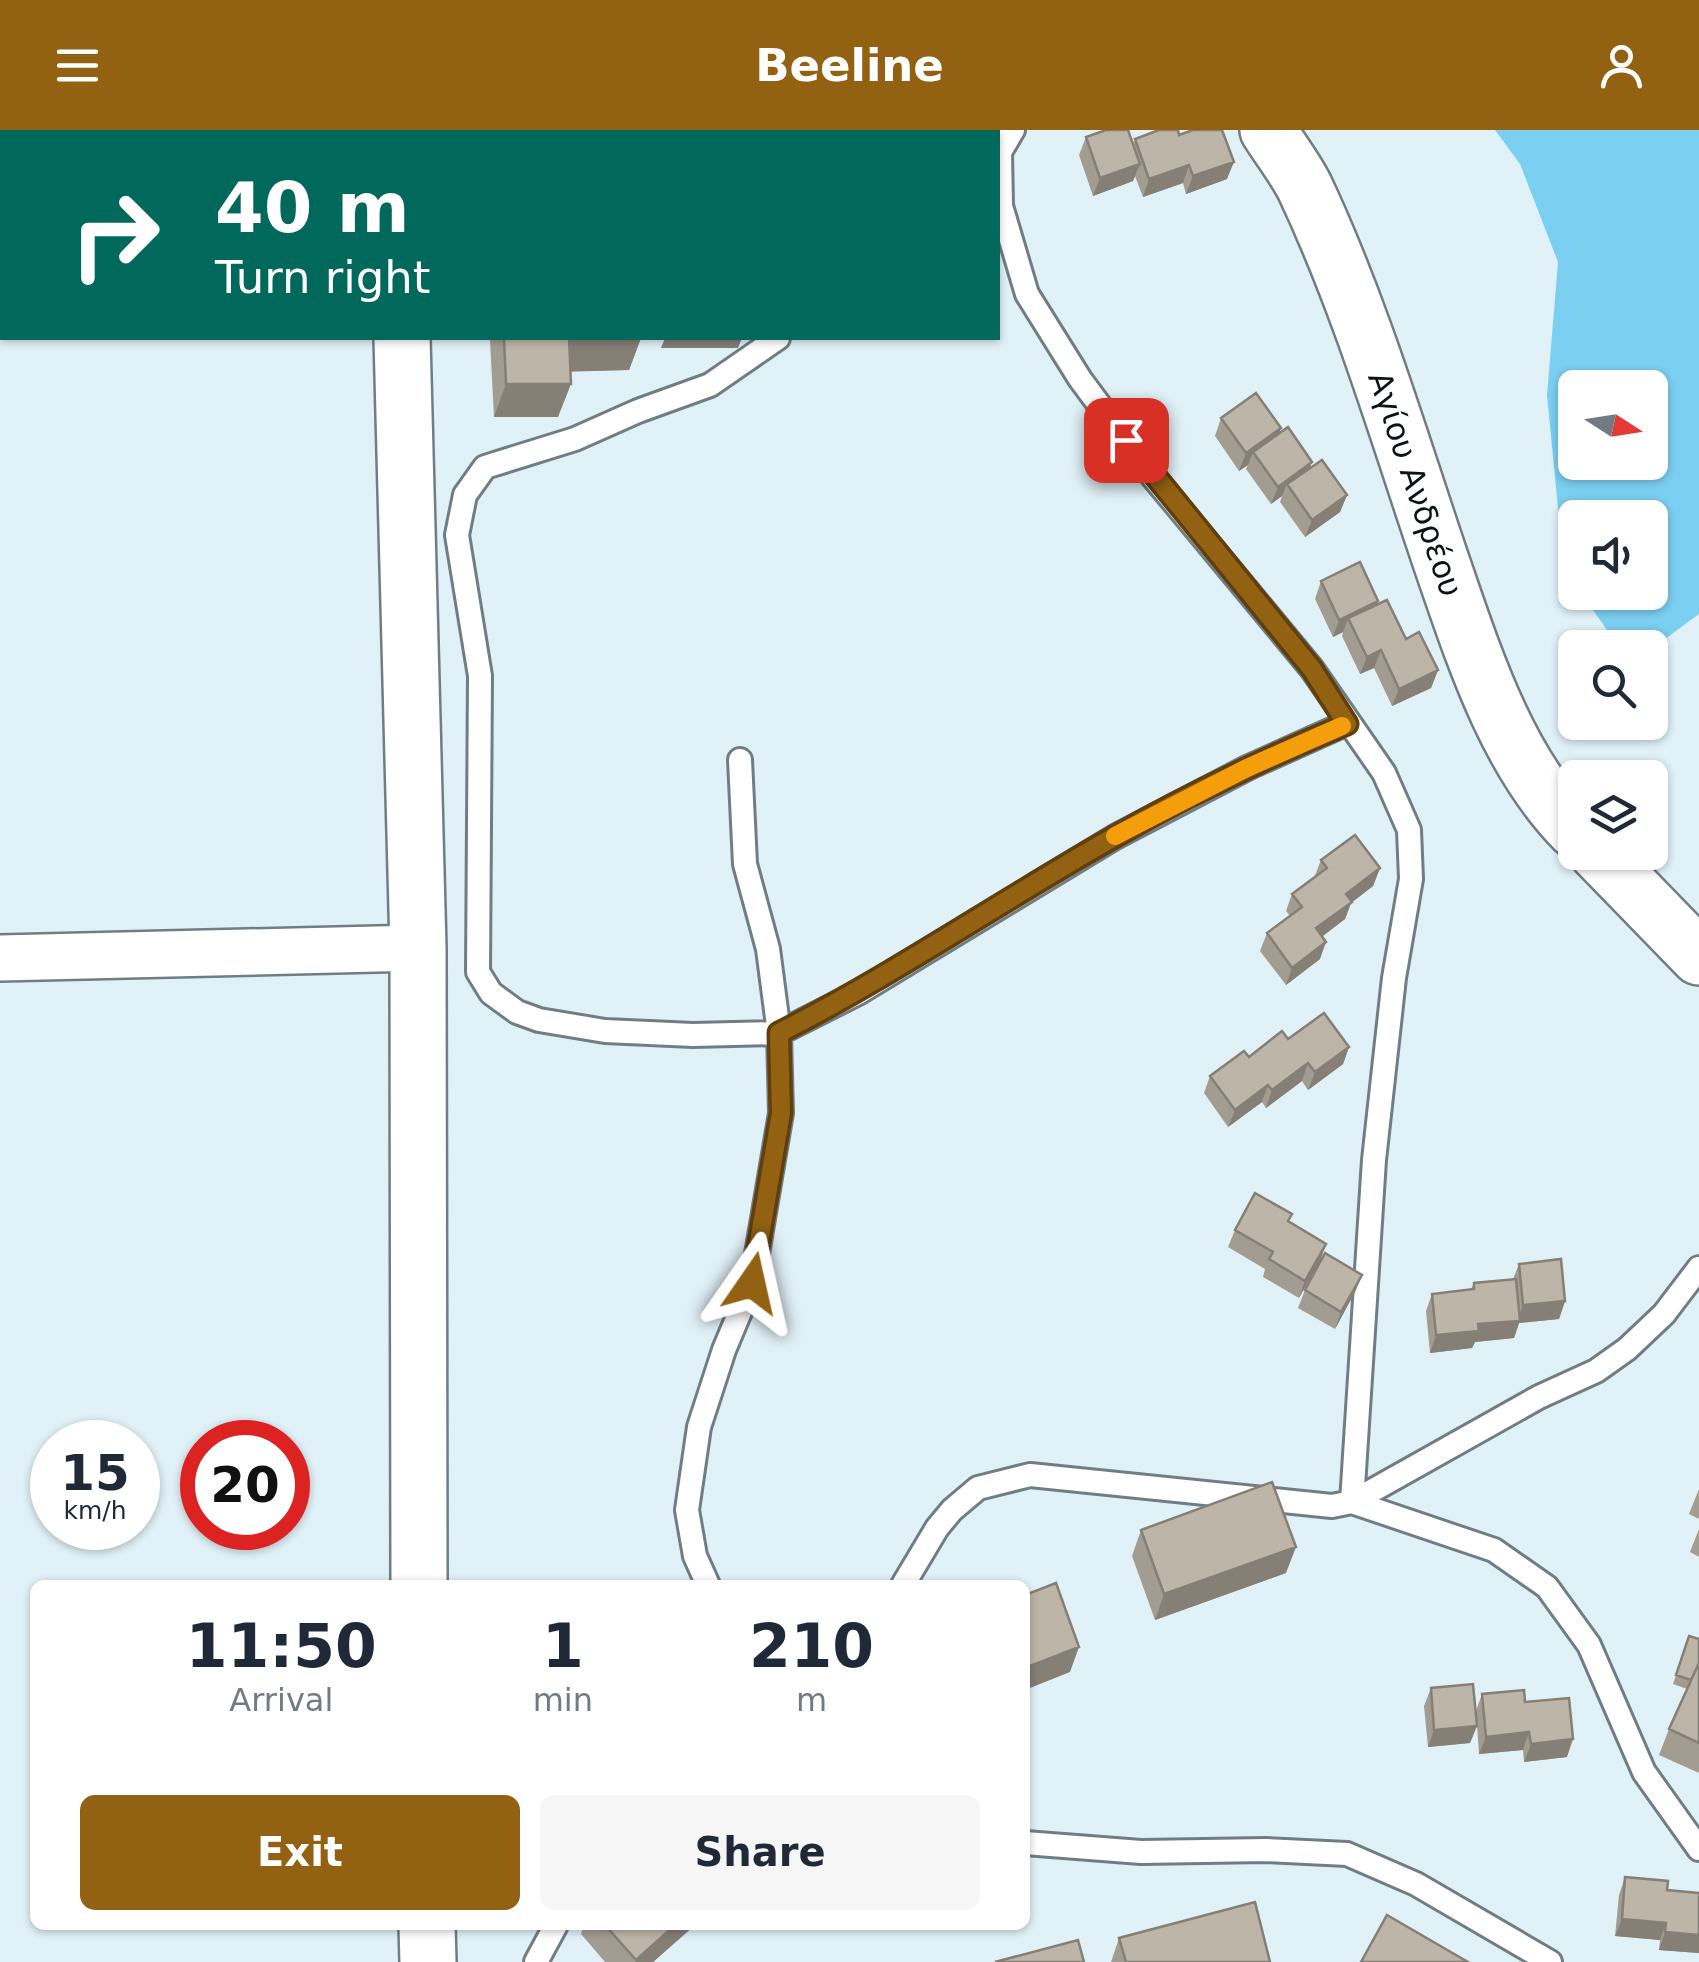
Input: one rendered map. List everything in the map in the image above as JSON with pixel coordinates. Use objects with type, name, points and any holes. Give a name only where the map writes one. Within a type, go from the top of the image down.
[{"type":"street","name":"Αγίου Ανδρέου","points":[[1268,130],[1303,185],[1350,296],[1464,628],[1505,726],[1558,813]]},
{"type":"street","points":[[402,340],[418,948],[419,1580]]},
{"type":"street","points":[[1614,870],[1699,957]]},
{"type":"street","points":[[0,958],[418,948]]},
{"type":"street","points":[[427,1930],[428,1962]]},
{"type":"lane","points":[[1000,151],[1013,130]]},
{"type":"lane","points":[[1000,180],[1001,206],[1027,294],[1080,379],[1149,472],[1312,669],[1384,773],[1409,830],[1411,879],[1394,978],[1374,1160],[1352,1502]]},
{"type":"lane","points":[[775,340],[710,386],[638,411],[575,440],[485,468],[465,495],[456,535],[480,676],[478,972],[491,993],[518,1012],[539,1020],[605,1031],[779,1033],[858,993],[1114,837],[1247,768],[1347,724]]},
{"type":"lane","points":[[706,1580],[695,1556],[687,1510],[699,1427],[724,1350],[752,1283],[781,1113],[779,1033],[768,950],[745,864],[740,760]]},
{"type":"lane","points":[[906,1580],[936,1528],[978,1488],[1030,1475],[1332,1506],[1352,1502],[1539,1397],[1596,1371],[1627,1349],[1664,1314],[1699,1268]]},
{"type":"lane","points":[[1352,1502],[1494,1550],[1547,1587],[1589,1645],[1644,1772],[1699,1848]]},
{"type":"lane","points":[[1030,1842],[1141,1852],[1266,1850],[1347,1854],[1416,1884],[1550,1962]]},
{"type":"lane","points":[[536,1962],[553,1930]]},
{"type":"shaded area","points":[[1495,130],[1699,130],[1699,614],[1668,637],[1668,630],[1607,630],[1593,610],[1668,610],[1668,500],[1558,500],[1558,508],[1547,395],[1558,262],[1520,164]]},
{"type":"building","points":[[1106,130],[1128,130],[1140,164],[1100,178],[1086,137]]},
{"type":"building","points":[[1159,130],[1178,130],[1179,135],[1193,130],[1222,130],[1234,162],[1193,176],[1189,165],[1149,179],[1135,139]]},
{"type":"building","points":[[504,340],[569,340],[571,384],[506,384]]},
{"type":"building","points":[[1256,393],[1281,428],[1246,453],[1221,418]]},
{"type":"building","points":[[1288,427],[1312,462],[1278,487],[1253,452]]},
{"type":"building","points":[[1322,460],[1347,495],[1312,520],[1287,484]]},
{"type":"building","points":[[1360,562],[1378,601],[1339,620],[1321,581]]},
{"type":"building","points":[[1387,600],[1406,639],[1419,632],[1438,670],[1399,689],[1381,650],[1367,657],[1348,618]]},
{"type":"building","points":[[1355,835],[1380,868],[1346,894],[1352,902],[1316,928],[1326,942],[1292,968],[1267,933],[1302,907],[1292,894],[1327,868],[1321,860]]},
{"type":"building","points":[[1324,1013],[1349,1047],[1315,1072],[1308,1063],[1272,1090],[1268,1085],[1235,1110],[1210,1076],[1244,1051],[1249,1057],[1282,1031],[1288,1039]]},
{"type":"building","points":[[1255,1193],[1292,1214],[1288,1221],[1326,1244],[1305,1281],[1269,1259],[1273,1252],[1235,1230]]},
{"type":"building","points":[[1325,1253],[1362,1275],[1341,1312],[1305,1290]]},
{"type":"building","points":[[1561,1259],[1565,1301],[1523,1305],[1519,1264]]},
{"type":"building","points":[[1516,1279],[1520,1321],[1478,1324],[1479,1331],[1436,1335],[1432,1294],[1474,1289],[1474,1283]]},
{"type":"building","points":[[1272,1482],[1296,1547],[1164,1594],[1141,1530]]},
{"type":"building","points":[[1056,1583],[1079,1647],[1030,1666],[1030,1593]]},
{"type":"building","points":[[1689,1636],[1699,1639],[1699,1663],[1691,1680],[1676,1675]]},
{"type":"building","points":[[1699,1663],[1699,1743],[1669,1729]]},
{"type":"building","points":[[1473,1684],[1477,1726],[1434,1730],[1431,1688]]},
{"type":"building","points":[[1524,1690],[1525,1702],[1569,1698],[1573,1739],[1531,1744],[1529,1732],[1486,1737],[1482,1694]]},
{"type":"building","points":[[1625,1877],[1668,1881],[1667,1890],[1699,1893],[1699,1935],[1665,1932],[1666,1923],[1622,1919]]},
{"type":"building","points":[[1255,1902],[1270,1962],[1126,1962],[1119,1938]]},
{"type":"building","points":[[1387,1915],[1468,1962],[1361,1962]]},
{"type":"building","points":[[609,1930],[669,1930],[636,1960]]},
{"type":"building","points":[[1078,1940],[1084,1962],[995,1962]]},
{"type":"slow traffic","points":[[1115,836],[1247,768],[1342,726]]},
{"type":"route","points":[[752,1283],[781,1113],[779,1033],[858,993],[1114,837],[1247,768],[1347,724],[1312,669],[1126,440]]}]
